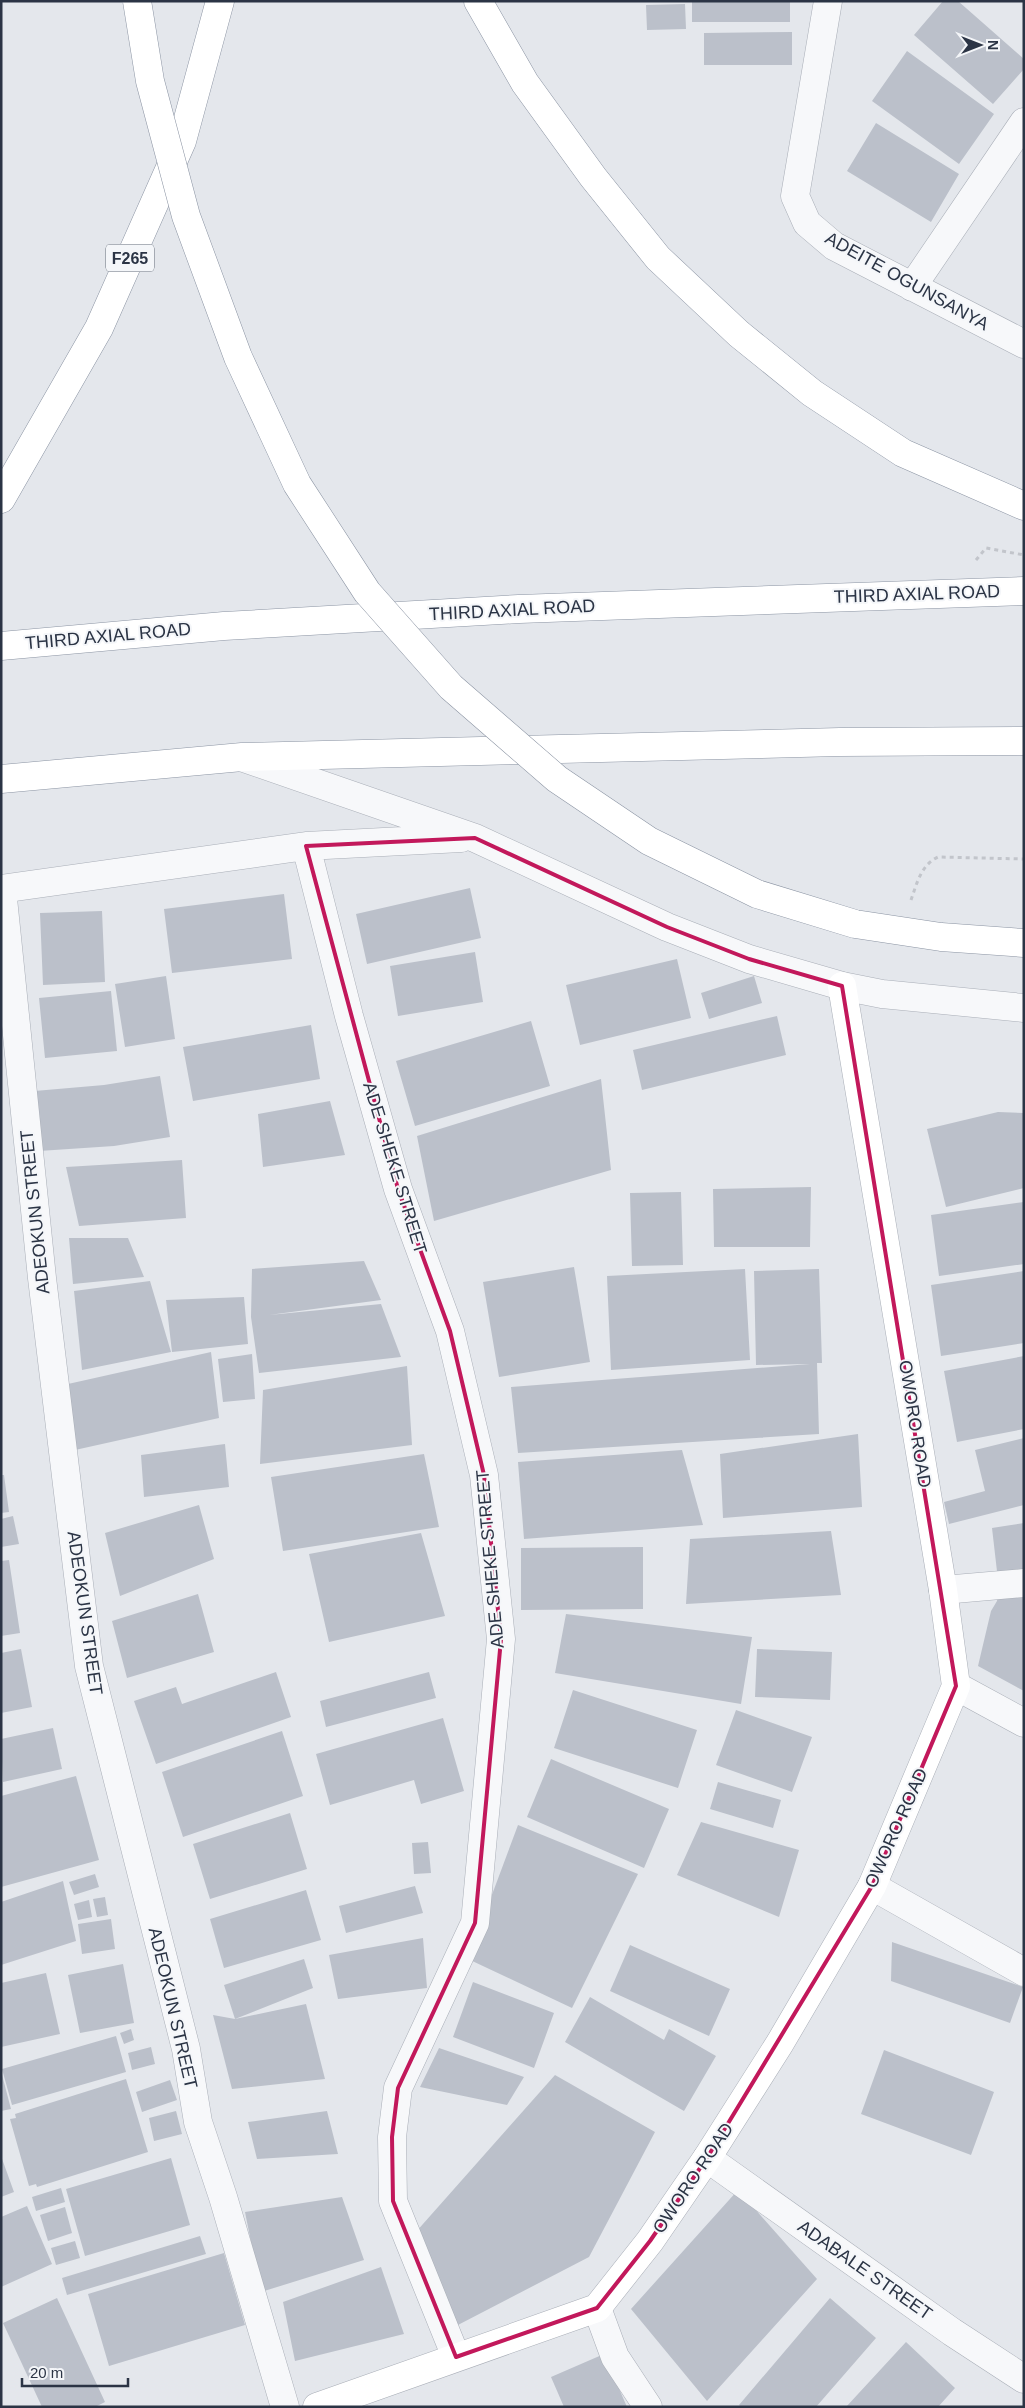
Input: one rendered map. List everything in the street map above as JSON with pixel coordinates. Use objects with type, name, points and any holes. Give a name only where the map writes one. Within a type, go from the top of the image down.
[{"type":"main road","points":[[137,1],[150,81],[186,216],[238,357],[302,492],[367,592],[451,687],[557,779],[649,841],[757,894],[855,924],[941,937],[1024,942]]},
{"type":"main road","name":"F265","points":[[1,499],[99,328],[178,150],[220,1]]},
{"type":"main road","points":[[478,1],[525,83],[593,177],[658,258],[739,334],[812,393],[903,452],[1024,506]]},
{"type":"main road","name":"THIRD AXIAL ROAD","points":[[1,646],[224,626],[520,609],[1024,591]]},
{"type":"main road","points":[[1,779],[242,757],[840,742],[1024,741]]},
{"type":"main road","name":"OWORO ROAD","points":[[597,2308],[650,2241],[707,2158],[780,2043],[872,1886],[956,1686],[943,1590],[842,986]]},
{"type":"main road","points":[[317,2407],[597,2308]]},
{"type":"street","name":"ADEITE OGUNSANYA","points":[[828,1],[795,196],[806,223],[834,246],[1024,344]]},
{"type":"street","points":[[912,287],[1024,122]]},
{"type":"street","points":[[242,757],[474,838],[666,927],[749,959],[842,986],[882,994],[1024,1008]]},
{"type":"street","points":[[2,889],[306,846],[474,838]]},
{"type":"street","name":"ADE SHEKE STREET","points":[[306,846],[349,1016],[398,1188],[450,1332],[484,1475],[500,1630],[475,1923],[398,2088],[392,2137],[393,2201],[456,2357]]},
{"type":"street","name":"ADEOKUN STREET","points":[[2,889],[42,1278],[89,1666],[186,2049],[198,2122],[223,2197],[285,2407]]},
{"type":"street","points":[[943,1590],[1024,1583]]},
{"type":"street","points":[[956,1686],[1024,1723]]},
{"type":"street","points":[[872,1886],[1024,1972]]},
{"type":"street","name":"ADABALE STREET","points":[[707,2158],[952,2332],[1024,2379]]},
{"type":"street","points":[[597,2308],[614,2357],[648,2407]]},
{"type":"path","points":[[986,548],[1024,555]]},
{"type":"path","points":[[938,856],[1024,859]]},
{"type":"highlighted area","points":[[475,838],[667,927],[749,959],[842,986],[956,1686],[872,1886],[707,2158],[650,2241],[597,2308],[456,2357],[393,2201],[392,2137],[398,2088],[475,1923],[501,1639],[484,1475],[450,1331],[398,1189],[306,846]]},
{"type":"building","points":[[692,1],[790,1],[790,22],[692,22]]},
{"type":"building","points":[[943,1],[958,1],[1024,59],[1024,69],[993,104],[914,35]]},
{"type":"building","points":[[685,4],[686,29],[647,30],[646,5]]},
{"type":"building","points":[[792,32],[792,65],[704,65],[704,33]]},
{"type":"building","points":[[907,51],[994,114],[959,164],[872,101]]},
{"type":"building","points":[[876,123],[959,174],[931,222],[847,171]]},
{"type":"building","points":[[470,888],[481,938],[367,964],[356,914]]},
{"type":"building","points":[[284,894],[292,959],[172,973],[164,909]]},
{"type":"building","points":[[102,911],[105,982],[43,985],[40,913]]},
{"type":"building","points":[[475,952],[483,1002],[398,1016],[390,966]]},
{"type":"building","points":[[677,959],[691,1018],[580,1045],[566,985]]},
{"type":"building","points":[[166,976],[175,1039],[125,1047],[115,984]]},
{"type":"building","points":[[754,976],[762,1003],[709,1019],[701,993]]},
{"type":"building","points":[[111,991],[117,1051],[45,1058],[39,998]]},
{"type":"building","points":[[777,1016],[786,1055],[642,1090],[633,1050]]},
{"type":"building","points":[[531,1021],[550,1086],[415,1126],[396,1061]]},
{"type":"building","points":[[311,1025],[320,1079],[193,1101],[183,1047]]},
{"type":"building","points":[[160,1076],[170,1137],[114,1146],[39,1151],[23,1092],[104,1085]]},
{"type":"building","points":[[601,1079],[611,1170],[434,1221],[417,1136]]},
{"type":"building","points":[[330,1101],[345,1155],[263,1167],[258,1114]]},
{"type":"building","points":[[998,1112],[1024,1113],[1024,1188],[946,1207],[927,1129]]},
{"type":"building","points":[[182,1160],[186,1218],[79,1226],[66,1167]]},
{"type":"building","points":[[811,1187],[810,1247],[714,1247],[713,1189]]},
{"type":"building","points":[[681,1192],[683,1265],[632,1266],[630,1193]]},
{"type":"building","points":[[1024,1202],[1024,1264],[939,1276],[931,1215]]},
{"type":"building","points":[[69,1238],[128,1238],[144,1277],[73,1284]]},
{"type":"building","points":[[364,1261],[381,1300],[269,1315],[381,1304],[401,1357],[259,1373],[251,1317],[252,1269]]},
{"type":"building","points":[[574,1267],[590,1362],[499,1377],[483,1282]]},
{"type":"building","points":[[745,1269],[750,1360],[611,1370],[607,1276]]},
{"type":"building","points":[[819,1269],[822,1363],[817,1363],[819,1434],[518,1453],[511,1387],[810,1364],[756,1365],[754,1271]]},
{"type":"building","points":[[1024,1271],[1024,1343],[941,1356],[931,1285]]},
{"type":"building","points":[[150,1281],[171,1352],[82,1370],[74,1291]]},
{"type":"building","points":[[244,1297],[248,1344],[172,1352],[166,1300]]},
{"type":"building","points":[[211,1352],[219,1418],[66,1452],[59,1386]]},
{"type":"building","points":[[252,1354],[255,1399],[223,1402],[218,1359]]},
{"type":"building","points":[[1024,1356],[1024,1429],[957,1442],[944,1371]]},
{"type":"building","points":[[407,1366],[412,1445],[260,1464],[263,1390]]},
{"type":"building","points":[[858,1434],[862,1507],[723,1518],[720,1454]]},
{"type":"building","points":[[1024,1438],[1024,1505],[949,1524],[944,1502],[985,1491],[975,1450]]},
{"type":"building","points":[[225,1444],[229,1487],[144,1497],[141,1455]]},
{"type":"building","points":[[682,1450],[703,1525],[524,1539],[518,1462]]},
{"type":"building","points":[[424,1454],[439,1527],[283,1551],[271,1477]]},
{"type":"building","points":[[1,1475],[4,1475],[9,1512],[1,1513]]},
{"type":"building","points":[[199,1505],[214,1559],[120,1596],[105,1533]]},
{"type":"building","points":[[13,1516],[19,1544],[1,1547],[1,1519]]},
{"type":"building","points":[[1024,1523],[1024,1577],[998,1580],[992,1528]]},
{"type":"building","points":[[831,1531],[841,1595],[686,1604],[690,1539]]},
{"type":"building","points":[[421,1533],[445,1616],[329,1642],[309,1554]]},
{"type":"building","points":[[643,1547],[643,1609],[521,1610],[521,1548]]},
{"type":"building","points":[[9,1560],[20,1633],[1,1636],[1,1561]]},
{"type":"building","points":[[999,1585],[1024,1587],[1024,1691],[978,1666],[991,1611],[997,1601]]},
{"type":"building","points":[[198,1594],[214,1652],[127,1678],[112,1621]]},
{"type":"building","points":[[566,1614],[752,1637],[741,1704],[555,1673]]},
{"type":"building","points":[[21,1649],[32,1707],[1,1713],[1,1653]]},
{"type":"building","points":[[757,1649],[832,1652],[830,1700],[755,1697]]},
{"type":"building","points":[[276,1672],[291,1717],[156,1764],[134,1701],[176,1687],[182,1704]]},
{"type":"building","points":[[429,1672],[436,1698],[326,1727],[320,1701]]},
{"type":"building","points":[[573,1690],[697,1730],[678,1788],[554,1748]]},
{"type":"building","points":[[736,1710],[812,1737],[792,1792],[716,1765]]},
{"type":"building","points":[[443,1718],[464,1791],[421,1804],[414,1780],[330,1805],[316,1754]]},
{"type":"building","points":[[53,1728],[62,1769],[3,1782],[1,1739]]},
{"type":"building","points":[[282,1731],[303,1796],[183,1837],[162,1772]]},
{"type":"building","points":[[551,1759],[669,1809],[644,1868],[527,1817]]},
{"type":"building","points":[[76,1776],[99,1860],[1,1887],[1,1796]]},
{"type":"building","points":[[718,1782],[781,1800],[773,1828],[710,1809]]},
{"type":"building","points":[[290,1813],[307,1869],[210,1899],[193,1844]]},
{"type":"building","points":[[701,1822],[799,1850],[779,1917],[677,1875]]},
{"type":"building","points":[[518,1825],[638,1874],[572,2008],[468,1959]]},
{"type":"building","points":[[428,1842],[431,1873],[414,1874],[412,1843]]},
{"type":"building","points":[[95,1874],[99,1887],[74,1895],[69,1882]]},
{"type":"building","points":[[63,1881],[76,1941],[1,1965],[1,1902]]},
{"type":"building","points":[[415,1886],[423,1913],[346,1933],[339,1906]]},
{"type":"building","points":[[306,1890],[321,1940],[224,1968],[210,1919]]},
{"type":"building","points":[[105,1897],[108,1915],[97,1917],[93,1899]]},
{"type":"building","points":[[89,1900],[92,1917],[78,1920],[74,1904]]},
{"type":"building","points":[[111,1919],[115,1949],[82,1954],[78,1924]]},
{"type":"building","points":[[423,1938],[427,1988],[338,1999],[329,1955]]},
{"type":"building","points":[[892,1942],[1023,1987],[1010,2023],[891,1981]]},
{"type":"building","points":[[630,1945],[730,1989],[709,2036],[610,1991]]},
{"type":"building","points":[[304,1959],[313,1988],[235,2019],[224,1985]]},
{"type":"building","points":[[123,1964],[134,2023],[80,2033],[68,1975]]},
{"type":"building","points":[[46,1973],[60,2034],[1,2047],[1,1983]]},
{"type":"building","points":[[473,1982],[554,2013],[534,2068],[453,2037]]},
{"type":"building","points":[[590,1997],[664,2040],[669,2029],[716,2056],[684,2111],[565,2042]]},
{"type":"building","points":[[306,2004],[325,2079],[232,2089],[213,2015],[235,2019]]},
{"type":"building","points":[[131,2029],[134,2040],[124,2044],[120,2033]]},
{"type":"building","points":[[116,2036],[126,2072],[12,2105],[2,2069]]},
{"type":"building","points":[[151,2047],[155,2064],[132,2070],[128,2053]]},
{"type":"building","points":[[439,2048],[524,2077],[507,2105],[420,2087]]},
{"type":"building","points":[[884,2050],[994,2092],[971,2155],[861,2114]]},
{"type":"building","points":[[1,2071],[11,2109],[1,2111]]},
{"type":"building","points":[[555,2075],[655,2132],[589,2257],[456,2326],[415,2233]]},
{"type":"building","points":[[126,2079],[148,2152],[37,2187],[36,2184],[29,2186],[10,2119],[16,2118],[15,2114]]},
{"type":"building","points":[[170,2080],[177,2100],[142,2112],[136,2092]]},
{"type":"building","points":[[176,2111],[182,2134],[154,2141],[149,2118]]},
{"type":"building","points":[[327,2111],[338,2154],[257,2159],[248,2122]]},
{"type":"building","points":[[1,2156],[14,2192],[1,2197]]},
{"type":"building","points":[[171,2158],[190,2225],[85,2256],[66,2189]]},
{"type":"building","points":[[61,2188],[65,2202],[36,2211],[32,2197]]},
{"type":"building","points":[[738,2190],[817,2279],[707,2401],[631,2309]]},
{"type":"building","points":[[342,2197],[364,2260],[261,2292],[245,2212]]},
{"type":"building","points":[[27,2206],[52,2264],[1,2287],[1,2217]]},
{"type":"building","points":[[65,2207],[72,2233],[48,2241],[40,2215]]},
{"type":"building","points":[[200,2236],[206,2254],[67,2295],[62,2278]]},
{"type":"building","points":[[75,2241],[80,2258],[56,2265],[51,2248]]},
{"type":"building","points":[[224,2253],[245,2325],[109,2366],[88,2294]]},
{"type":"building","points":[[381,2267],[404,2334],[295,2361],[283,2302]]},
{"type":"building","points":[[57,2298],[105,2402],[95,2407],[42,2407],[3,2323]]},
{"type":"building","points":[[830,2298],[876,2338],[816,2407],[741,2407],[739,2405]]},
{"type":"building","points":[[906,2342],[955,2388],[938,2407],[846,2407]]},
{"type":"building","points":[[604,2354],[627,2407],[564,2407],[551,2377]]}]
